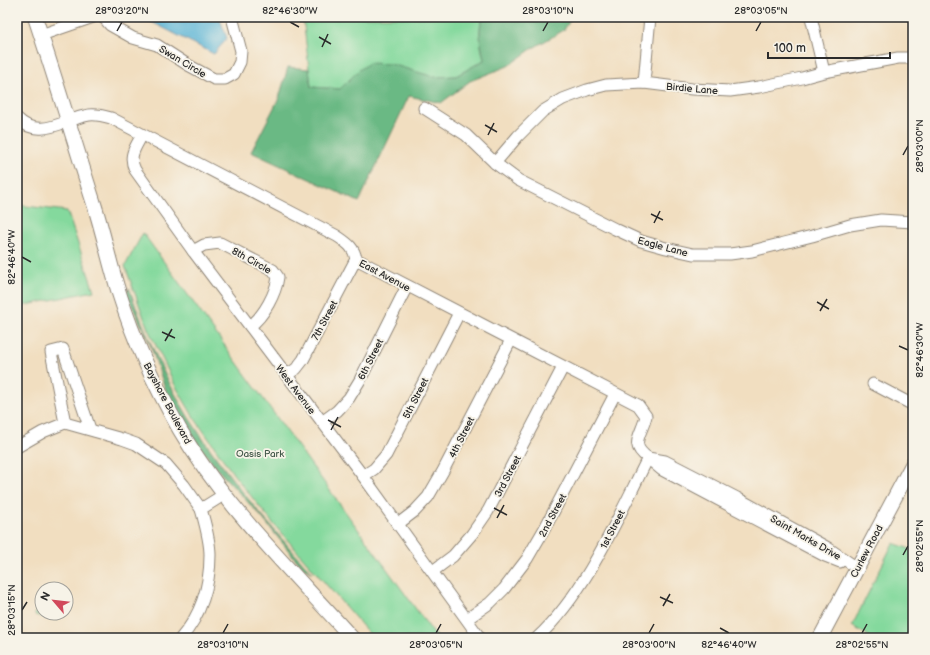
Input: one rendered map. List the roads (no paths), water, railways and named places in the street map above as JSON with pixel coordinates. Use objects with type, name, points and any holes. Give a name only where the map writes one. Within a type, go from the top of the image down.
[{"type":"main road","name":"Bayshore Boulevard","points":[[35,17],[96,209],[120,294],[139,348],[163,398],[181,430],[225,494],[266,543],[352,638]]},
{"type":"main road","name":"Curlew Road","points":[[820,638],[913,463]]},
{"type":"street","points":[[41,35],[93,17]]},
{"type":"street","name":"Swan Circle","points":[[103,17],[110,25],[133,38],[157,45],[188,65],[214,79],[225,79],[234,74],[240,62],[241,51],[232,17]]},
{"type":"street","points":[[644,83],[650,17]]},
{"type":"street","points":[[811,17],[824,72]]},
{"type":"street","name":"Birdie Lane","points":[[495,163],[518,136],[543,111],[563,99],[606,85],[644,83],[692,89],[730,91],[767,86],[824,72],[898,58],[913,58]]},
{"type":"street","name":"Eagle Lane","points":[[424,108],[466,135],[495,163],[518,180],[626,234],[650,244],[693,254],[730,254],[752,251],[850,225],[881,220],[913,222]]},
{"type":"street","name":"East Avenue","points":[[17,118],[30,128],[41,129],[90,115],[100,115],[110,118],[337,236],[351,246],[355,252],[356,259],[638,405],[644,411],[646,416],[645,423],[638,440],[638,448],[641,453],[648,458]]},
{"type":"street","name":"West Avenue","points":[[142,135],[133,153],[132,162],[136,170],[193,251],[363,476],[480,638]]},
{"type":"street","name":"8th Circle","points":[[193,251],[204,246],[220,243],[273,270],[278,277],[277,285],[263,313],[257,321],[250,326]]},
{"type":"street","name":"7th Street","points":[[286,375],[296,369],[304,360],[356,259]]},
{"type":"street","name":"6th Street","points":[[322,422],[337,411],[349,398],[360,380],[407,286]]},
{"type":"street","name":"5th Street","points":[[363,476],[374,470],[386,454],[459,313]]},
{"type":"street","name":"4th Street","points":[[398,524],[415,511],[428,497],[511,340]]},
{"type":"street","points":[[66,423],[52,352],[63,350],[90,429]]},
{"type":"street","name":"3rd Street","points":[[433,571],[453,556],[472,534],[488,511],[563,367]]},
{"type":"street","points":[[873,384],[913,405]]},
{"type":"street","name":"2nd Street","points":[[467,619],[490,603],[504,589],[528,559],[615,394]]},
{"type":"street","points":[[17,447],[43,432],[66,423],[136,444],[166,464],[184,484],[201,509],[210,554],[208,580],[202,603],[192,626],[181,638]]},
{"type":"street","name":"Saint Marks Drive","points":[[648,458],[665,461],[737,498],[828,548],[857,568]]},
{"type":"street","name":"1st Street","points":[[537,638],[561,613],[582,584],[648,458]]},
{"type":"street","points":[[201,509],[225,494]]},
{"type":"water","points":[[142,17],[219,17],[227,38],[214,54]]},
{"type":"park label","name":"Oasis Park","points":[[260,453]]}]
